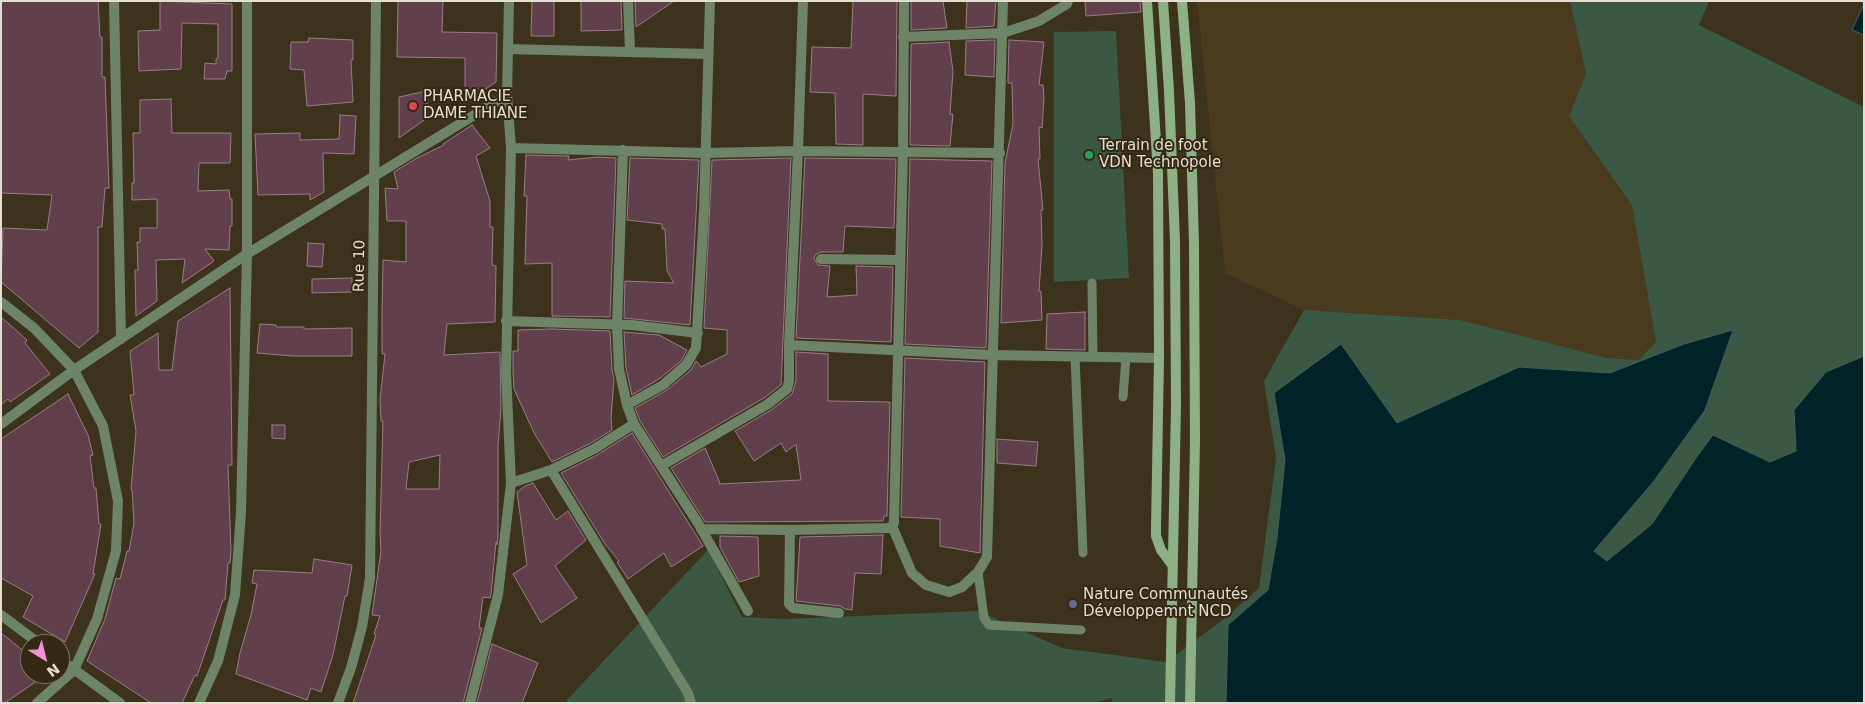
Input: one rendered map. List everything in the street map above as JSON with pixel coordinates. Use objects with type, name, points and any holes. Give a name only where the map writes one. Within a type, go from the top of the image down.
[{"type":"main road","points":[[1147,1],[1158,173],[1160,358],[1156,536],[1161,550],[1173,566]]},
{"type":"main road","points":[[1163,1],[1175,241],[1176,406],[1170,703]]},
{"type":"main road","points":[[1182,1],[1190,102],[1194,244],[1195,441],[1190,703]]},
{"type":"street","points":[[114,1],[121,339]]},
{"type":"street","points":[[199,703],[218,661],[235,595],[241,512],[247,254],[247,1]]},
{"type":"street","name":"Rue 10","points":[[338,703],[351,668],[362,627],[370,578],[376,176],[376,1]]},
{"type":"street","points":[[470,703],[498,595],[511,483],[506,372],[511,148],[507,95],[509,1]]},
{"type":"street","points":[[628,1],[630,51]]},
{"type":"street","points":[[627,406],[663,385],[686,366],[696,348],[710,1]]},
{"type":"street","points":[[661,466],[768,404],[787,389],[789,381],[788,345],[798,151],[803,1]]},
{"type":"street","points":[[904,1],[903,152],[894,523],[892,526],[912,573],[926,585],[949,592],[962,588],[978,572],[987,557],[1004,1]]},
{"type":"street","points":[[903,36],[1003,34],[1039,21],[1067,4],[1068,1]]},
{"type":"street","points":[[508,49],[708,54]]},
{"type":"street","points":[[1,424],[74,370],[247,254],[507,95]]},
{"type":"street","points":[[511,148],[705,154],[798,151],[1000,153]]},
{"type":"street","points":[[623,150],[617,325],[619,369],[627,406],[634,424],[701,529],[748,611]]},
{"type":"street","points":[[821,259],[899,260]]},
{"type":"street","points":[[1,302],[34,328],[74,370],[103,426],[118,501],[116,551],[97,619],[74,670],[37,703]]},
{"type":"street","points":[[506,321],[617,325],[664,328],[698,333]]},
{"type":"street","points":[[788,345],[897,351],[1160,358]]},
{"type":"street","points":[[511,483],[552,470],[594,449],[634,424]]},
{"type":"street","points":[[552,470],[688,693],[691,703]]},
{"type":"street","points":[[701,529],[790,530],[889,528],[892,526]]},
{"type":"street","points":[[790,530],[789,604],[793,608],[839,613]]},
{"type":"street","points":[[1,615],[27,634]]},
{"type":"street","points":[[70,667],[120,703]]},
{"type":"lane","points":[[1092,283],[1092,356]]},
{"type":"lane","points":[[1075,356],[1083,553]]},
{"type":"lane","points":[[1123,397],[1126,357]]},
{"type":"lane","points":[[978,572],[984,618],[989,625],[1081,630]]},
{"type":"shaded area","points":[[1197,1],[1570,1],[1586,74],[1569,116],[1632,205],[1656,342],[1638,360],[1607,358],[1460,320],[1304,310],[1225,273]]},
{"type":"green space","points":[[1570,1],[1709,1],[1699,25],[1864,107],[1864,356],[1826,372],[1796,451],[1770,462],[1698,455],[1652,524],[1607,561],[1594,551],[1654,481],[1705,410],[1733,330],[1684,344],[1610,373],[1519,367],[1397,423],[1341,344],[1275,393],[1285,460],[1277,538],[1268,590],[1228,625],[1226,703],[1112,703],[1112,698],[1094,703],[570,703],[566,701],[708,550],[742,617],[785,619],[978,611],[1062,648],[1166,662],[1220,622],[1259,588],[1276,458],[1264,381],[1304,310],[1460,320],[1607,358],[1638,360],[1656,342],[1632,205],[1569,116],[1586,74]]},
{"type":"green space","name":"Terrain de foot VDN Technopole","points":[[1116,31],[1129,278],[1054,282],[1054,32]]},
{"type":"water","points":[[1864,4],[1864,35],[1852,30]]},
{"type":"water","points":[[1733,330],[1705,410],[1654,481],[1594,551],[1607,561],[1652,524],[1713,435],[1770,462],[1796,451],[1794,410],[1826,372],[1864,356],[1864,703],[1226,703],[1228,625],[1268,590],[1277,538],[1285,460],[1274,393],[1341,344],[1397,423],[1519,367],[1610,373],[1684,344]]},
{"type":"building","points":[[1,1],[98,1],[100,37],[102,37],[102,77],[105,77],[109,188],[105,188],[102,227],[98,227],[98,332],[79,348],[1,282],[3,228],[47,230],[52,195],[1,193]]},
{"type":"building","points":[[160,1],[232,4],[232,71],[227,71],[225,79],[204,79],[205,63],[216,64],[216,59],[218,58],[218,24],[182,23],[181,69],[139,71],[138,31],[160,30]]},
{"type":"building","points":[[398,1],[443,1],[442,32],[497,33],[496,82],[465,103],[465,58],[397,57]]},
{"type":"building","points":[[532,1],[554,1],[554,36],[531,36]]},
{"type":"building","points":[[581,1],[621,1],[622,30],[581,31]]},
{"type":"building","points":[[635,1],[674,1],[636,27]]},
{"type":"building","points":[[853,1],[897,1],[896,96],[863,94],[863,145],[836,144],[835,93],[810,92],[812,47],[851,48]]},
{"type":"building","points":[[911,1],[943,1],[947,28],[911,30]]},
{"type":"building","points":[[967,1],[996,1],[994,26],[966,28]]},
{"type":"building","points":[[1085,1],[1140,1],[1141,12],[1086,16]]},
{"type":"building","points":[[309,38],[353,40],[353,60],[351,60],[353,102],[307,106],[304,70],[290,69],[291,42],[308,42]]},
{"type":"building","points":[[995,40],[994,77],[965,75],[966,41]]},
{"type":"building","points":[[1009,40],[1044,42],[1039,85],[1043,85],[1044,98],[1042,128],[1039,127],[1040,159],[1038,159],[1043,210],[1041,210],[1042,245],[1039,291],[1041,291],[1042,320],[1001,323],[1005,163],[1013,124],[1012,83],[1008,83]]},
{"type":"building","points":[[949,42],[953,71],[950,114],[953,114],[950,146],[910,145],[911,44]]},
{"type":"building","name":"PHARMACIE DAME THIANE","points":[[427,91],[427,118],[399,138],[399,97]]},
{"type":"building","points":[[171,99],[172,133],[231,133],[230,163],[199,163],[198,191],[229,190],[230,199],[232,199],[232,226],[230,226],[229,250],[205,249],[214,261],[182,283],[185,259],[156,260],[157,301],[136,316],[135,270],[138,270],[137,242],[140,242],[140,228],[157,228],[157,199],[132,200],[132,183],[134,183],[133,133],[140,133],[140,100]]},
{"type":"building","points":[[340,115],[356,116],[354,154],[323,153],[324,192],[310,200],[310,194],[258,195],[255,134],[300,133],[300,140],[339,139]]},
{"type":"building","points":[[472,125],[490,148],[476,156],[490,201],[490,227],[493,227],[492,265],[496,266],[495,322],[447,324],[444,355],[500,352],[501,409],[498,445],[498,536],[491,594],[490,598],[483,597],[479,628],[482,628],[463,703],[353,703],[376,635],[374,634],[380,616],[372,615],[381,551],[383,421],[381,421],[380,399],[385,354],[382,354],[383,260],[406,262],[406,221],[387,221],[385,188],[398,189],[394,172]],"holes":[[[440,455],[439,489],[406,489],[409,462]]]},
{"type":"building","points":[[526,155],[569,156],[568,160],[597,157],[616,158],[610,317],[552,316],[552,263],[525,264],[527,196],[524,196]]},
{"type":"building","points":[[630,158],[699,160],[690,325],[624,318],[625,281],[674,283],[667,271],[665,229],[662,229],[662,224],[627,220]]},
{"type":"building","points":[[791,158],[781,385],[764,398],[663,457],[640,421],[635,408],[667,390],[691,370],[696,361],[701,367],[727,354],[727,330],[704,328],[712,160]]},
{"type":"building","points":[[805,158],[896,159],[894,228],[845,226],[843,252],[821,252],[815,255],[814,258],[818,265],[830,266],[827,297],[857,295],[856,266],[893,267],[891,342],[796,338]]},
{"type":"building","points":[[910,159],[992,161],[986,348],[905,344]]},
{"type":"building","points":[[308,243],[324,244],[322,267],[307,266]]},
{"type":"building","points":[[352,278],[352,292],[312,293],[312,279]]},
{"type":"building","points":[[230,288],[232,465],[228,465],[231,552],[230,563],[228,563],[225,600],[223,600],[197,676],[195,675],[182,703],[151,703],[87,661],[105,619],[116,578],[120,579],[127,551],[129,551],[134,523],[131,489],[136,431],[130,395],[134,395],[130,351],[158,333],[159,370],[172,370],[178,321]]},
{"type":"building","points":[[1085,312],[1085,350],[1046,349],[1047,314]]},
{"type":"building","points":[[1,317],[27,340],[25,343],[50,374],[10,402],[8,399],[1,405]]},
{"type":"building","points":[[260,324],[276,325],[276,327],[304,327],[304,329],[352,328],[352,356],[292,356],[257,353]]},
{"type":"building","points":[[518,330],[610,331],[614,380],[612,430],[591,443],[552,462],[534,433],[514,389],[513,351],[518,351]]},
{"type":"building","points":[[624,332],[659,335],[687,350],[681,361],[659,379],[632,395],[626,368]]},
{"type":"building","points":[[796,352],[828,354],[828,401],[890,402],[887,516],[884,516],[883,521],[705,522],[671,468],[705,448],[719,484],[801,480],[796,444],[786,452],[781,443],[754,461],[735,431],[771,410],[792,394],[796,381]]},
{"type":"building","points":[[905,358],[985,362],[980,553],[940,546],[940,519],[901,517]]},
{"type":"building","points":[[68,394],[88,435],[93,455],[90,456],[94,488],[96,488],[99,524],[101,524],[93,574],[95,574],[69,634],[52,634],[23,617],[33,596],[1,578],[1,439]]},
{"type":"building","points":[[272,425],[285,425],[285,439],[272,438]]},
{"type":"building","points":[[632,433],[703,546],[671,567],[664,553],[628,579],[617,562],[619,561],[605,544],[561,473],[597,455]]},
{"type":"building","points":[[997,439],[1038,442],[1036,466],[997,463]]},
{"type":"building","points":[[533,483],[556,520],[568,511],[586,540],[555,566],[577,598],[541,623],[513,574],[527,565],[517,492]]},
{"type":"building","points":[[883,535],[881,574],[855,573],[852,610],[840,606],[796,601],[800,537]]},
{"type":"building","points":[[720,536],[758,537],[759,576],[739,582],[720,547]]},
{"type":"building","points":[[314,559],[352,565],[347,596],[345,596],[333,655],[321,692],[311,688],[307,700],[236,674],[257,584],[252,583],[254,570],[312,573]]},
{"type":"building","points":[[1,633],[20,648],[20,684],[33,684],[5,703],[1,703]]},
{"type":"building","points":[[492,644],[538,663],[522,703],[477,703]]},
{"type":"place","name":"PHARMACIE DAME THIANE","points":[[413,106]]},
{"type":"place","name":"Terrain de foot VDN Technopole","points":[[1089,155]]},
{"type":"place","name":"Nature Communautés Développemnt NCD","points":[[1073,604]]}]
